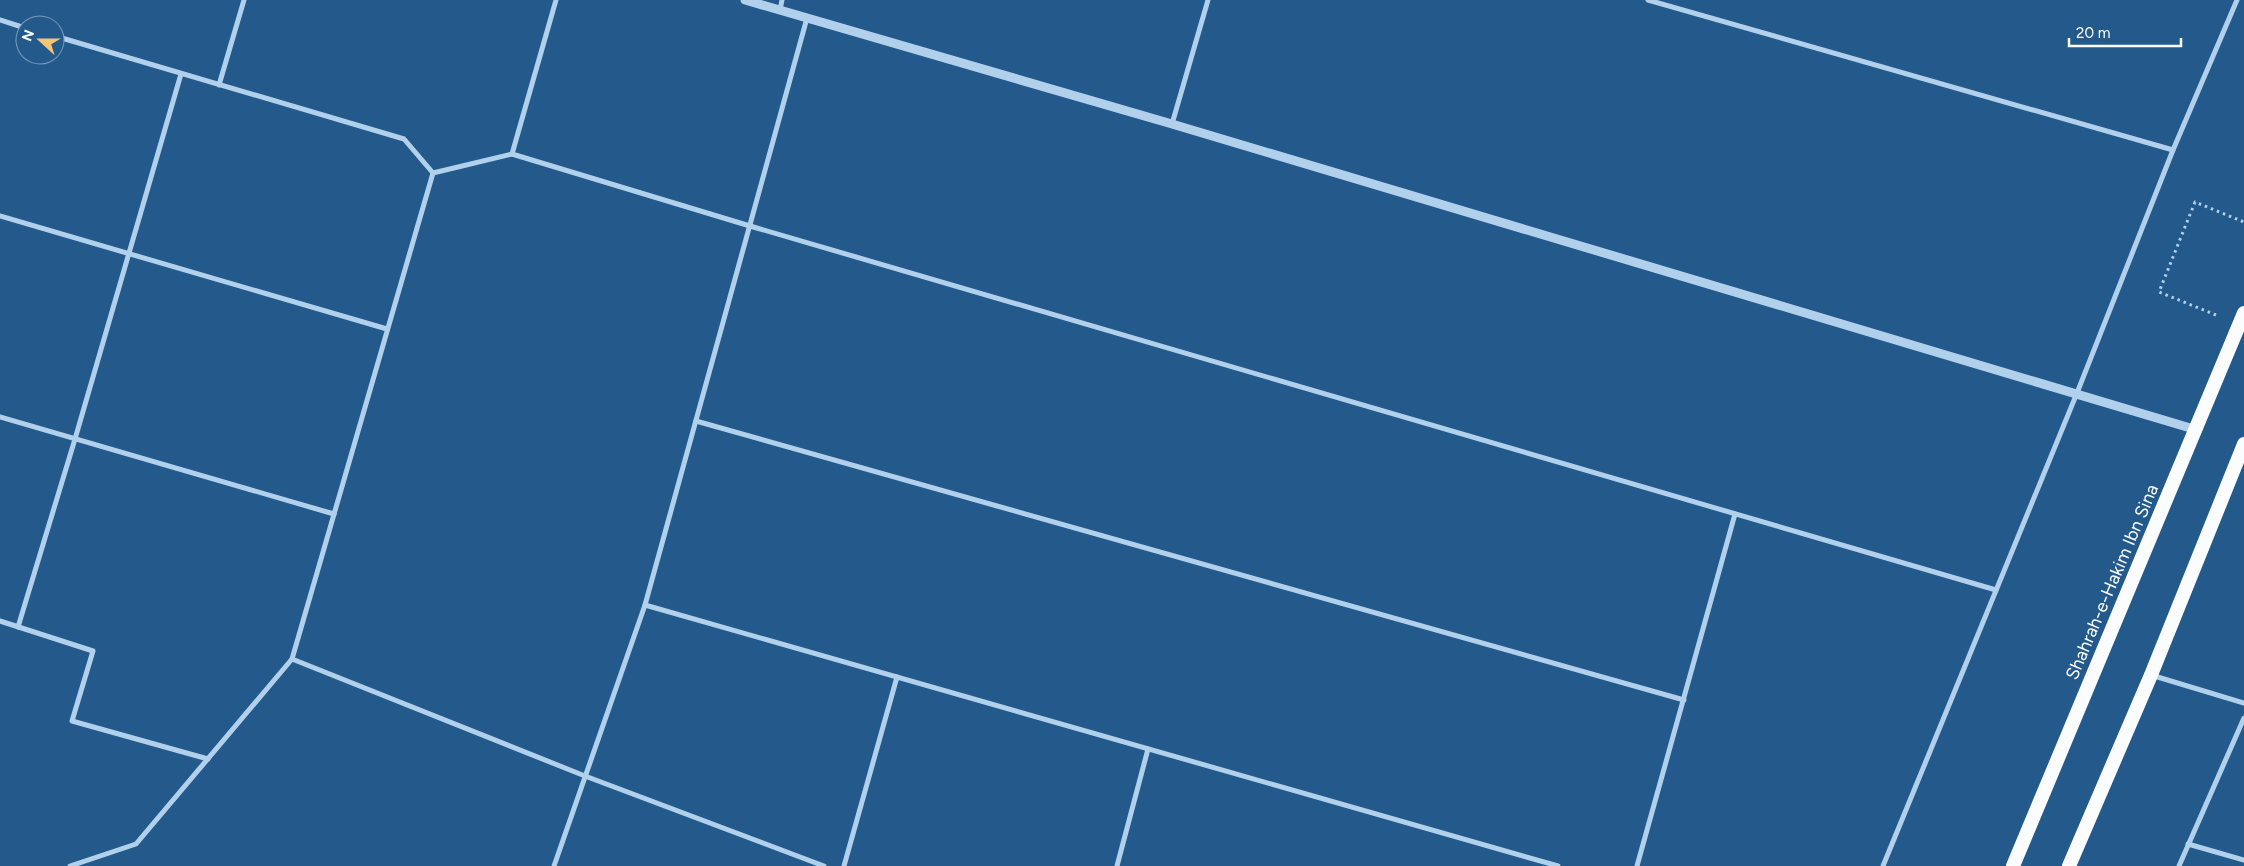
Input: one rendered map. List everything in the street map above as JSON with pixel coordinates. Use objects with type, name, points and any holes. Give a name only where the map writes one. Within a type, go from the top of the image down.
[{"type":"highway","name":"Shahrah-e-Hakim Ibn Sina","points":[[2013,866],[2197,430],[2242,318]]},
{"type":"highway","points":[[2069,866],[2151,675],[2244,444]]},
{"type":"street","points":[[219,84],[244,0]]},
{"type":"street","points":[[512,154],[556,0]]},
{"type":"street","points":[[745,0],[1172,124],[2197,430]]},
{"type":"street","points":[[780,10],[782,0]]},
{"type":"street","points":[[1172,124],[1208,0]]},
{"type":"street","points":[[1648,0],[2173,150]]},
{"type":"street","points":[[1883,866],[2077,393],[2173,150],[2237,0]]},
{"type":"street","points":[[554,866],[645,605],[807,18]]},
{"type":"street","points":[[0,20],[15,25]]},
{"type":"street","points":[[65,39],[404,139],[433,173]]},
{"type":"street","points":[[18,627],[75,439],[181,74]]},
{"type":"street","points":[[433,173],[512,154],[750,226],[1996,590]]},
{"type":"street","points":[[70,866],[136,844],[292,659],[433,173]]},
{"type":"street","points":[[0,216],[387,330]]},
{"type":"street","points":[[0,417],[334,514]]},
{"type":"street","points":[[696,420],[1684,700]]},
{"type":"street","points":[[1637,866],[1735,514]]},
{"type":"street","points":[[645,605],[1558,866]]},
{"type":"street","points":[[0,621],[93,651],[72,721],[208,759]]},
{"type":"street","points":[[292,659],[585,776],[824,866]]},
{"type":"street","points":[[2151,675],[2244,703]]},
{"type":"street","points":[[844,866],[896,677]]},
{"type":"street","points":[[2178,866],[2244,718]]},
{"type":"street","points":[[1117,866],[1148,748]]},
{"type":"street","points":[[2188,844],[2244,860]]},
{"type":"path","points":[[2242,318],[2159,292],[2194,202],[2244,222]]}]
